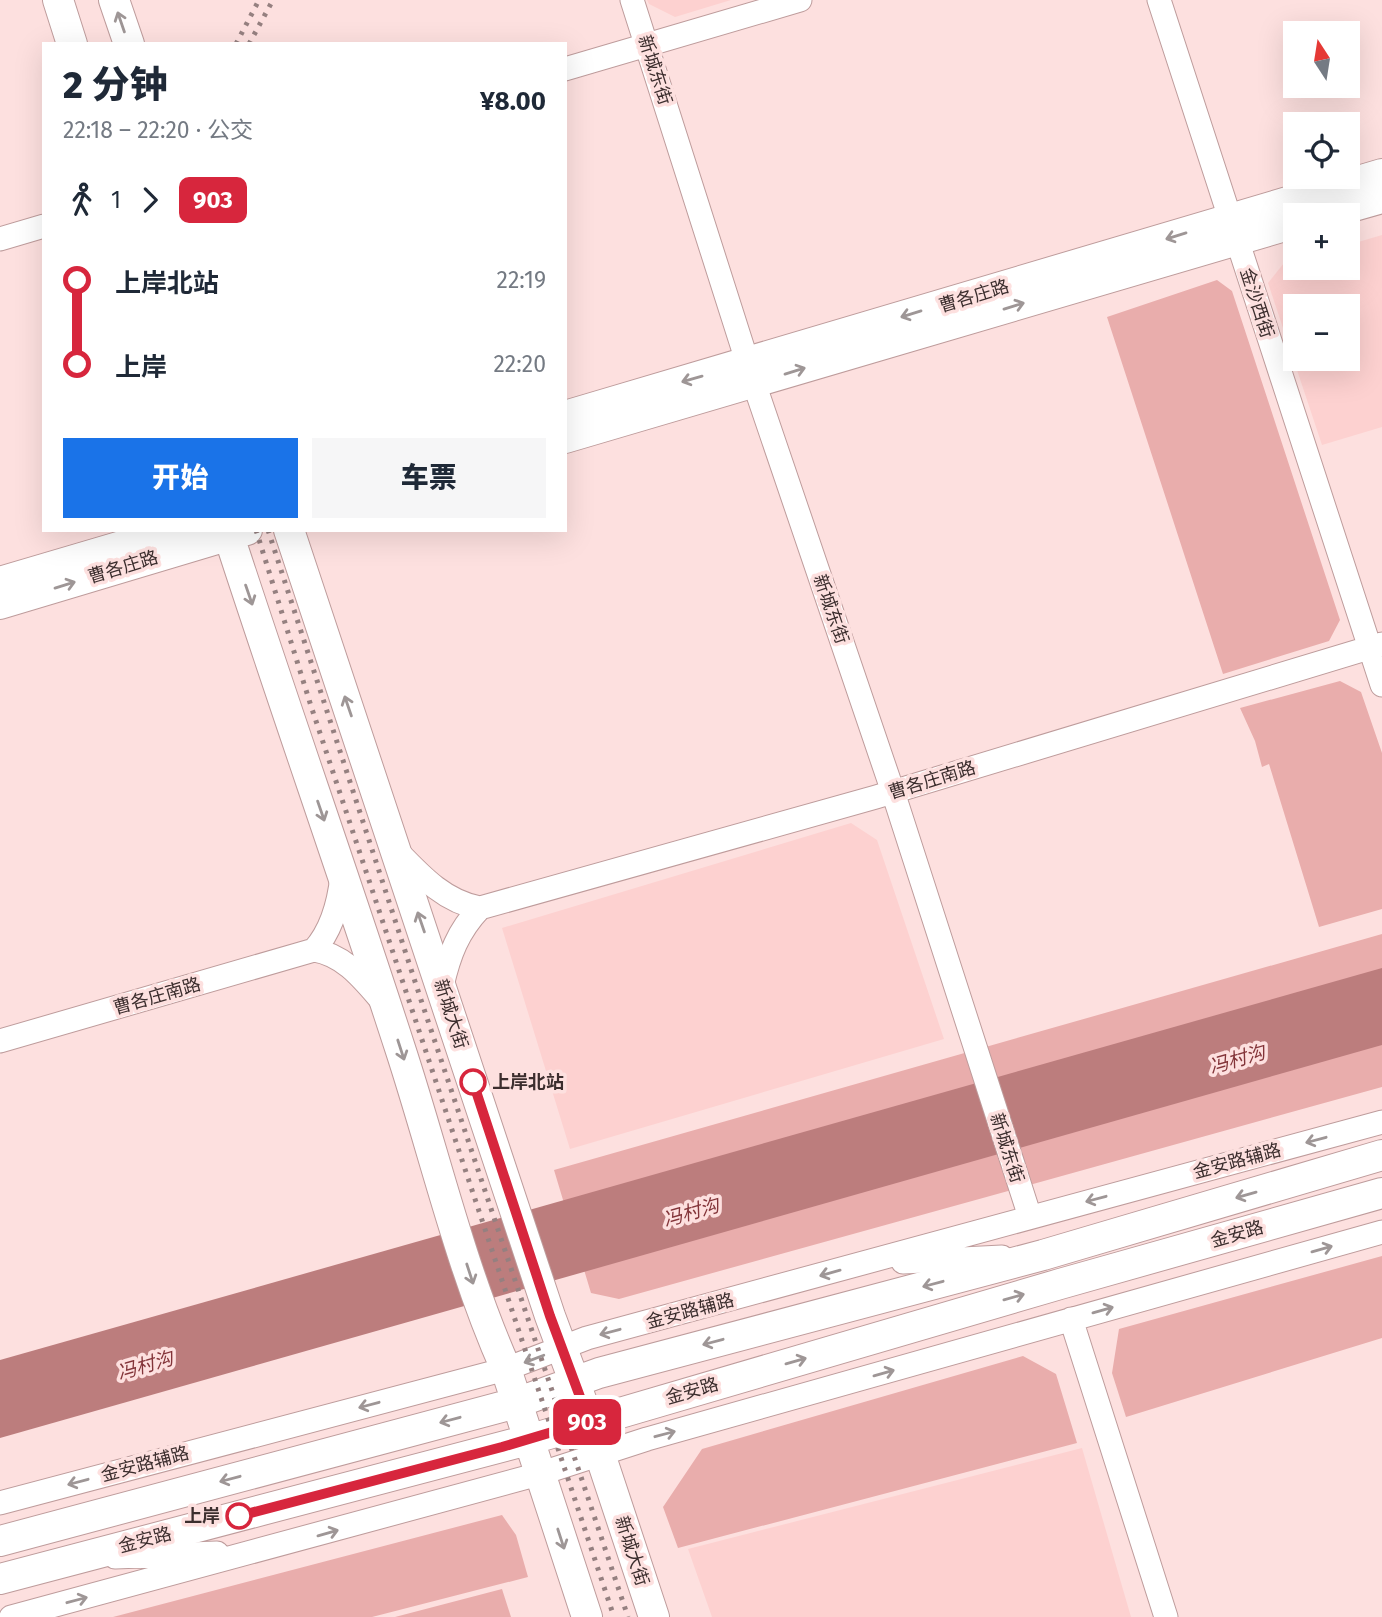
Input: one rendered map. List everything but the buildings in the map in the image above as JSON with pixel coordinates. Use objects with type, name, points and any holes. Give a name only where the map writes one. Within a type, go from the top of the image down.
[{"type":"main road","points":[[58,0],[71,42]]},
{"type":"main road","points":[[114,0],[128,42]]},
{"type":"main road","name":"曹各庄路","points":[[567,437],[751,373],[1233,230],[1382,174]]},
{"type":"main road","points":[[1360,204],[1382,198]]},
{"type":"main road","name":"曹各庄路","points":[[1233,230],[1283,224]]},
{"type":"main road","name":"曹各庄路","points":[[567,416],[751,373]]},
{"type":"main road","name":"曹各庄路","points":[[0,582],[169,532]]},
{"type":"main road","points":[[234,532],[342,874],[387,1006],[450,1213],[490,1335],[506,1370],[587,1617]]},
{"type":"main road","name":"曹各庄路","points":[[0,604],[234,532]]},
{"type":"main road","name":"新城大街","points":[[290,532],[550,1316],[589,1421],[654,1617]]},
{"type":"main road","name":"金安路","points":[[0,1541],[516,1402],[574,1381],[1043,1255],[1382,1156]]},
{"type":"main road","name":"金安路","points":[[0,1579],[528,1440],[1382,1193]]},
{"type":"street","name":"新城东街","points":[[632,0],[751,373],[893,792],[1030,1217]]},
{"type":"street","points":[[567,68],[800,0]]},
{"type":"street","name":"金沙西街","points":[[1158,0],[1233,230],[1376,645],[1382,685]]},
{"type":"street","points":[[0,239],[42,227]]},
{"type":"street","name":"曹各庄南路","points":[[480,908],[893,792],[1376,645]]},
{"type":"street","points":[[397,850],[423,878],[442,893],[467,906],[480,908]]},
{"type":"street","points":[[314,950],[321,942],[335,912],[342,874]]},
{"type":"street","points":[[442,986],[456,939],[466,922],[480,908]]},
{"type":"street","points":[[314,950],[326,952],[345,962],[387,1006]]},
{"type":"street","name":"曹各庄南路","points":[[0,1041],[314,950]]},
{"type":"street","name":"金安路辅路","points":[[0,1503],[506,1370],[587,1338],[1382,1122]]},
{"type":"street","points":[[11,1617],[539,1474],[600,1454],[1382,1232]]},
{"type":"street","points":[[860,1265],[1043,1255]]},
{"type":"street","points":[[1071,1319],[1166,1617]]},
{"type":"street","points":[[71,1560],[262,1550]]},
{"type":"shaded area","points":[[647,0],[731,0],[675,17],[649,4]]},
{"type":"shaded area","points":[[1382,235],[1382,427],[1322,445],[1297,371],[1360,371],[1360,294],[1283,294],[1283,328],[1268,283],[1283,264],[1283,280],[1360,280],[1360,241]]},
{"type":"shaded area","points":[[1217,280],[1232,291],[1340,620],[1329,641],[1223,674],[1107,317]]},
{"type":"shaded area","points":[[1340,681],[1361,692],[1382,753],[1382,909],[1319,927],[1269,764],[1262,767],[1255,741],[1240,708]]},
{"type":"shaded area","points":[[851,823],[877,840],[944,1039],[570,1149],[502,928]]},
{"type":"shaded area","points":[[1382,934],[1382,1087],[619,1299],[591,1293],[554,1170]]},
{"type":"shaded area","points":[[1382,1256],[1382,1338],[1126,1417],[1112,1373],[1119,1329]]},
{"type":"shaded area","points":[[1023,1356],[1056,1374],[1077,1443],[678,1548],[663,1507],[702,1449]]},
{"type":"shaded area","points":[[1082,1448],[1131,1617],[712,1617],[688,1549]]},
{"type":"shaded area","points":[[502,1515],[516,1535],[528,1577],[372,1617],[113,1617]]},
{"type":"shaded area","points":[[502,1589],[511,1617],[395,1617]]},
{"type":"water","name":"冯村沟","points":[[1382,968],[1382,1045],[0,1438],[0,1360]]},
{"type":"railway","points":[[237,42],[259,0]]},
{"type":"railway","points":[[250,42],[273,0]]},
{"type":"railway","points":[[257,532],[311,706],[614,1617]]},
{"type":"railway","points":[[269,532],[422,1003],[628,1617]]},
{"type":"bus line","name":"903","points":[[239,1516],[528,1440],[589,1421],[550,1316],[473,1082]]},
{"type":"place","name":"上岸北站","points":[[473,1082]]},
{"type":"place","name":"上岸","points":[[239,1516]]}]
